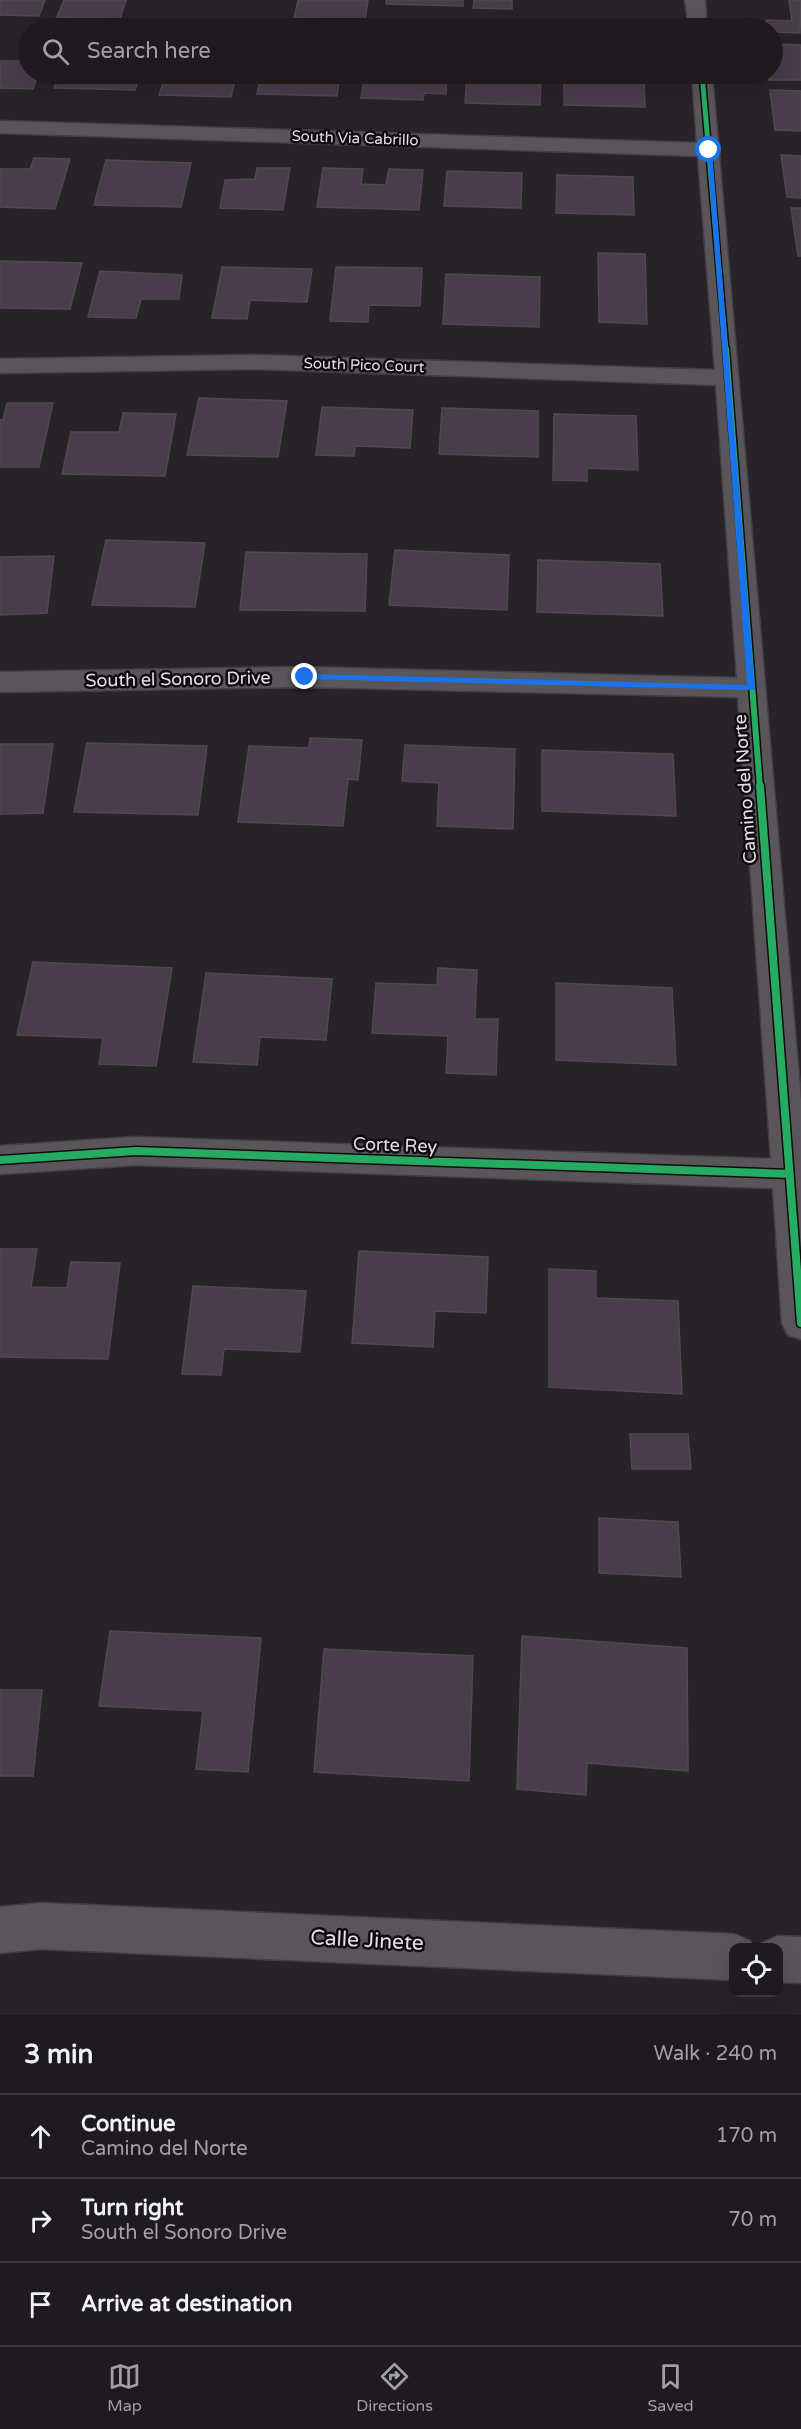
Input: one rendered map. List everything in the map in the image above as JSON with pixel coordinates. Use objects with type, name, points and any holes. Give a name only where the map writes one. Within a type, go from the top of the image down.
[{"type":"street","points":[[695,0],[697,18]]},
{"type":"street","name":"Camino del Norte","points":[[703,84],[728,378],[801,1323]]},
{"type":"street","name":"South Via Cabrillo","points":[[0,127],[709,150]]},
{"type":"street","name":"South Pico Court","points":[[0,366],[255,362],[728,378]]},
{"type":"street","name":"South el Sonoro Drive","points":[[0,682],[305,677],[752,688]]},
{"type":"street","name":"Corte Rey","points":[[0,1160],[136,1151],[789,1174]]},
{"type":"street","name":"Calle Jinete","points":[[0,1930],[41,1926],[729,1957]]},
{"type":"street","points":[[783,1959],[801,1960]]},
{"type":"building","points":[[0,0],[45,0],[39,16],[0,15]]},
{"type":"building","points":[[64,0],[126,0],[120,18],[57,17]]},
{"type":"building","points":[[298,0],[368,0],[365,18],[294,18]]},
{"type":"building","points":[[386,0],[463,0],[463,6],[386,4]]},
{"type":"building","points":[[474,0],[512,0],[512,9],[473,8]]},
{"type":"building","points":[[789,0],[801,0],[800,33],[783,32],[783,21],[792,21]]},
{"type":"building","points":[[783,44],[801,45],[801,80],[783,80]]},
{"type":"building","points":[[0,61],[18,61],[18,84],[35,84],[33,89],[0,88]]},
{"type":"building","points":[[55,84],[137,84],[135,90],[54,88]]},
{"type":"building","points":[[163,84],[234,84],[231,97],[159,95]]},
{"type":"building","points":[[259,84],[339,84],[337,96],[257,94]]},
{"type":"building","points":[[363,84],[446,84],[446,94],[424,93],[423,100],[361,98]]},
{"type":"building","points":[[466,84],[541,84],[540,105],[465,103]]},
{"type":"building","points":[[564,84],[644,84],[645,107],[564,105]]},
{"type":"building","points":[[770,90],[801,91],[801,131],[775,130]]},
{"type":"building","points":[[781,155],[801,156],[801,198],[787,197]]},
{"type":"building","points":[[34,158],[70,159],[55,209],[0,207],[0,169],[30,169]]},
{"type":"building","points":[[106,160],[191,163],[181,207],[94,205]]},
{"type":"building","points":[[257,168],[290,168],[283,210],[220,208],[225,180],[255,179]]},
{"type":"building","points":[[323,168],[363,169],[361,184],[386,185],[389,169],[423,170],[419,210],[317,207]]},
{"type":"building","points":[[447,171],[522,173],[521,208],[444,206]]},
{"type":"building","points":[[557,175],[633,177],[634,215],[556,213]]},
{"type":"building","points":[[791,208],[801,208],[801,256],[798,256]]},
{"type":"building","points":[[598,253],[645,254],[647,324],[599,322]]},
{"type":"building","points":[[0,261],[82,263],[70,309],[0,308]]},
{"type":"building","points":[[222,267],[312,269],[307,302],[250,300],[247,319],[212,318]]},
{"type":"building","points":[[336,267],[422,268],[420,306],[369,305],[368,322],[330,321]]},
{"type":"building","points":[[100,271],[182,275],[179,299],[141,299],[136,318],[88,317]]},
{"type":"building","points":[[446,274],[540,277],[539,327],[443,324]]},
{"type":"building","points":[[199,398],[287,401],[278,457],[187,455]]},
{"type":"building","points":[[7,403],[53,403],[39,467],[0,467],[0,420],[3,420]]},
{"type":"building","points":[[322,407],[413,410],[410,448],[355,446],[354,456],[316,455]]},
{"type":"building","points":[[442,408],[538,411],[538,457],[439,454]]},
{"type":"building","points":[[123,413],[176,414],[165,476],[62,474],[71,432],[119,432]]},
{"type":"building","points":[[554,414],[636,416],[638,470],[587,468],[587,481],[553,480]]},
{"type":"building","points":[[106,540],[205,543],[195,607],[92,605]]},
{"type":"building","points":[[395,550],[509,555],[507,610],[389,605]]},
{"type":"building","points":[[246,552],[367,554],[365,611],[240,610]]},
{"type":"building","points":[[54,556],[47,613],[0,615],[0,557]]},
{"type":"building","points":[[538,560],[660,564],[663,616],[537,612]]},
{"type":"building","points":[[310,738],[362,740],[358,780],[348,779],[343,826],[238,822],[249,746],[309,748]]},
{"type":"building","points":[[87,743],[207,746],[198,815],[74,812]]},
{"type":"building","points":[[0,744],[53,744],[43,813],[0,814]]},
{"type":"building","points":[[405,745],[515,749],[513,829],[437,826],[439,783],[402,781]]},
{"type":"building","points":[[542,750],[673,754],[676,816],[542,811]]},
{"type":"building","points":[[33,962],[172,968],[156,1066],[99,1064],[103,1038],[17,1035]]},
{"type":"building","points":[[438,968],[477,970],[475,1019],[498,1019],[496,1075],[446,1073],[448,1036],[372,1033],[376,983],[437,985]]},
{"type":"building","points":[[206,973],[332,979],[326,1040],[260,1037],[257,1065],[193,1062]]},
{"type":"building","points":[[556,983],[672,988],[676,1065],[556,1060]]},
{"type":"building","points":[[0,1249],[37,1249],[31,1287],[67,1288],[71,1262],[120,1263],[108,1359],[0,1357]]},
{"type":"building","points":[[359,1251],[488,1257],[486,1313],[435,1311],[433,1347],[352,1343]]},
{"type":"building","points":[[549,1269],[596,1271],[596,1298],[678,1301],[682,1394],[549,1387]]},
{"type":"building","points":[[193,1286],[306,1291],[300,1352],[224,1349],[221,1375],[182,1374]]},
{"type":"building","points":[[630,1434],[688,1434],[691,1469],[632,1469]]},
{"type":"building","points":[[599,1518],[678,1522],[681,1577],[599,1573]]},
{"type":"building","points":[[110,1631],[261,1638],[248,1772],[196,1769],[203,1711],[99,1706]]},
{"type":"building","points":[[522,1636],[687,1648],[688,1771],[587,1763],[586,1795],[517,1789]]},
{"type":"building","points":[[324,1649],[473,1656],[469,1781],[314,1772]]},
{"type":"building","points":[[0,1690],[42,1690],[33,1776],[0,1776]]},
{"type":"cycle path","points":[[703,84],[728,378],[801,1323]]},
{"type":"cycle path","points":[[0,1160],[136,1151],[789,1174]]},
{"type":"route","points":[[305,677],[752,688],[709,150]]}]
